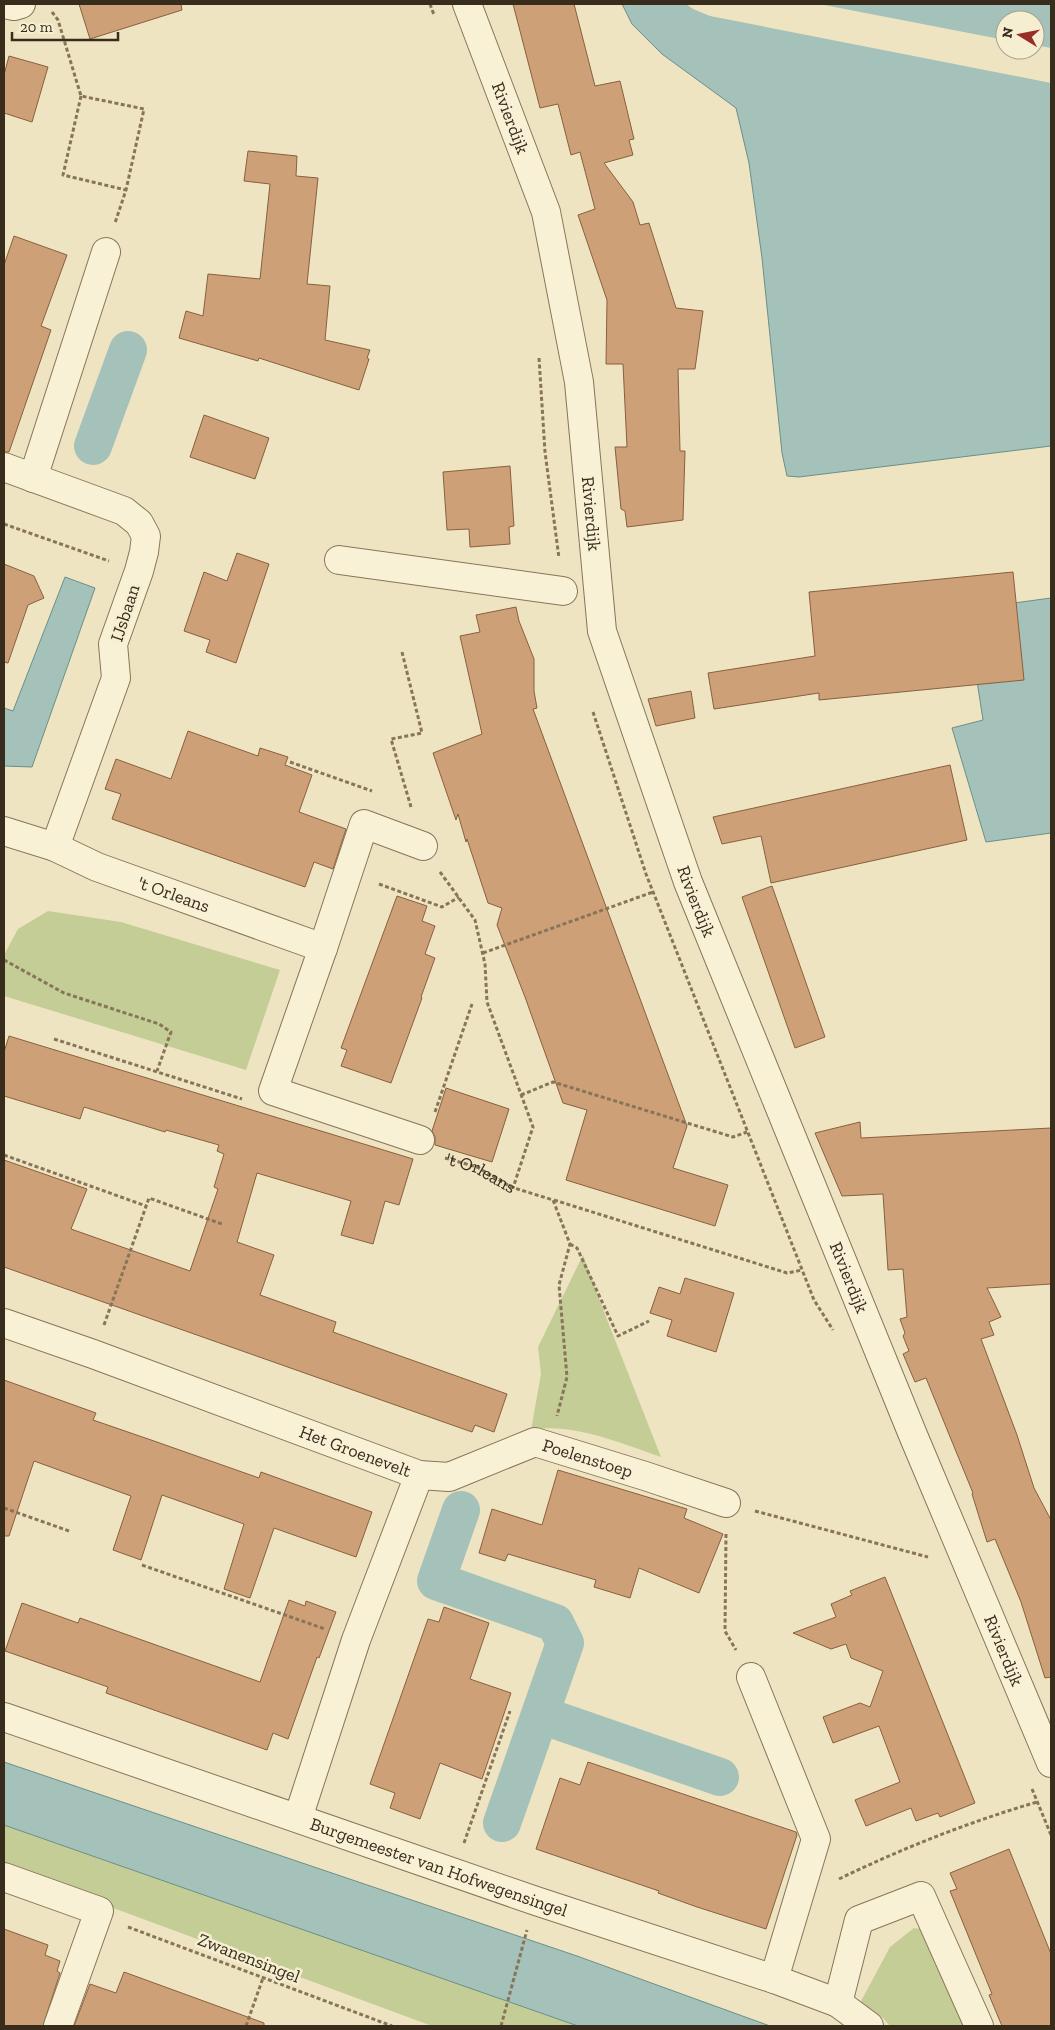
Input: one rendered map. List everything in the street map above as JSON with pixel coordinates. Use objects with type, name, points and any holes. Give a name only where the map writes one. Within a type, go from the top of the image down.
[{"type":"street","points":[[5,4],[14,6],[21,4]]},
{"type":"street","name":"Rivierdijk","points":[[467,4],[546,212],[579,382],[602,631],[688,882],[917,1444],[1051,1763]]},
{"type":"street","points":[[34,478],[106,252]]},
{"type":"street","name":"IJsbaan","points":[[4,467],[124,511],[139,523],[146,536],[139,571],[114,644],[116,678],[55,847]]},
{"type":"street","points":[[339,560],[563,591]]},
{"type":"street","points":[[422,1145],[273,1091],[364,824],[423,846]]},
{"type":"street","points":[[4,831],[55,847]]},
{"type":"street","name":"'t Orleans","points":[[55,847],[97,867],[322,948]]},
{"type":"street","name":"Het Groenevelt","points":[[4,1323],[94,1354],[420,1475],[356,1640],[298,1818]]},
{"type":"street","name":"Poelenstoep","points":[[420,1475],[449,1477],[535,1442],[726,1503]]},
{"type":"street","points":[[751,1677],[816,1839],[774,1979]]},
{"type":"street","name":"Burgemeester van Hofwegensingel","points":[[4,1717],[453,1872],[774,1979],[838,2003],[869,2026]]},
{"type":"street","points":[[4,1877],[99,1911],[58,2026]]},
{"type":"street","points":[[838,2003],[859,1920],[921,1896],[979,2026]]},
{"type":"path","points":[[49,9],[58,20],[82,96],[63,175],[126,190]]},
{"type":"path","points":[[82,96],[144,109],[126,190],[106,252]]},
{"type":"path","points":[[4,524],[139,571]]},
{"type":"path","points":[[402,652],[422,733],[391,739],[413,812]]},
{"type":"path","points":[[290,762],[373,791]]},
{"type":"path","points":[[400,801],[410,804]]},
{"type":"path","points":[[439,869],[475,920],[483,953],[487,1002],[532,1127],[513,1188]]},
{"type":"path","points":[[348,873],[442,907],[459,898]]},
{"type":"path","points":[[483,953],[653,892]]},
{"type":"path","points":[[4,960],[64,993],[159,1024],[171,1032],[157,1071]]},
{"type":"path","points":[[422,1145],[472,1004]]},
{"type":"path","points":[[54,1039],[261,1105],[273,1091]]},
{"type":"path","points":[[521,1095],[552,1082],[733,1137],[747,1132]]},
{"type":"path","name":"'t Orleans","points":[[422,1145],[424,1152],[477,1167],[513,1188],[787,1274],[802,1270]]},
{"type":"path","points":[[4,1155],[146,1206]]},
{"type":"path","points":[[94,1354],[148,1198],[222,1224]]},
{"type":"path","points":[[553,1200],[570,1244],[559,1285],[567,1377],[559,1408]]},
{"type":"path","points":[[570,1244],[577,1248],[618,1336],[648,1321]]},
{"type":"path","points":[[751,1677],[726,1631],[726,1503],[931,1558]]},
{"type":"path","points":[[4,1508],[70,1531]]},
{"type":"path","points":[[142,1565],[356,1640]]},
{"type":"path","points":[[453,1872],[510,1711]]},
{"type":"path","points":[[882,1858],[972,1822],[1037,1802]]},
{"type":"path","name":"Zwanensingel","points":[[99,1911],[115,1922],[392,2026]]},
{"type":"path","points":[[501,2026],[526,1934]]},
{"type":"path","points":[[246,2026],[264,1978]]},
{"type":"green space","points":[[48,911],[121,922],[280,970],[246,1070],[4,996],[4,955],[18,929]]},
{"type":"green space","points":[[583,1255],[661,1457],[580,1432],[547,1428],[531,1430],[541,1374],[538,1347]]},
{"type":"green space","points":[[4,1825],[578,2026],[432,2026],[70,1892],[4,1864]]},
{"type":"green space","points":[[914,1928],[926,1930],[975,2026],[890,2026],[883,2018],[860,2003],[890,1947]]},
{"type":"water","points":[[622,4],[1051,4],[1051,446],[799,477],[787,476],[782,453],[762,258],[749,163],[736,108],[662,54],[632,24]]},
{"type":"water","points":[[65,577],[95,588],[32,767],[4,766],[4,708],[13,711]]},
{"type":"water","points":[[1051,598],[1051,833],[986,842],[952,728],[983,720],[977,681],[1014,603]]},
{"type":"water","points":[[4,1762],[577,1956],[770,2026],[578,2026],[4,1825]]},
{"type":"pier","points":[[686,4],[819,4],[995,38],[995,60],[1045,60],[1045,47],[1051,48],[1051,83],[710,16]]},
{"type":"building","points":[[79,4],[181,4],[182,10],[90,39]]},
{"type":"building","points":[[513,4],[574,4],[595,86],[620,81],[634,139],[629,140],[633,155],[604,163],[633,202],[640,225],[649,223],[676,308],[703,311],[695,369],[678,369],[680,451],[685,451],[683,520],[627,527],[625,511],[621,509],[615,447],[627,447],[623,364],[606,364],[607,300],[578,215],[595,209],[580,152],[571,155],[558,104],[540,108]]},
{"type":"building","points":[[9,56],[48,67],[32,122],[4,113],[4,75]]},
{"type":"building","points":[[248,151],[297,156],[296,176],[318,178],[307,284],[330,286],[325,340],[370,350],[359,390],[259,358],[258,361],[179,338],[186,311],[203,316],[208,274],[260,279],[270,184],[244,181]]},
{"type":"building","points":[[14,236],[67,255],[41,326],[51,330],[9,452],[4,452],[4,265]]},
{"type":"building","points":[[204,415],[269,438],[255,479],[190,457]]},
{"type":"building","points":[[510,466],[514,526],[509,527],[510,544],[470,547],[469,529],[447,530],[443,472]]},
{"type":"building","points":[[237,553],[269,564],[236,663],[206,652],[210,640],[184,631],[204,572],[227,581]]},
{"type":"building","points":[[4,564],[34,576],[44,598],[28,605],[8,663],[4,662]]},
{"type":"building","points":[[1013,572],[1024,680],[819,700],[819,693],[714,709],[708,673],[815,656],[809,592]]},
{"type":"building","points":[[516,607],[519,621],[534,659],[534,691],[537,708],[533,709],[687,1126],[673,1168],[728,1185],[715,1226],[566,1180],[587,1110],[563,1103],[497,925],[502,908],[488,903],[458,814],[456,820],[433,753],[482,734],[460,636],[480,632],[476,615]]},
{"type":"building","points":[[691,691],[695,718],[656,726],[648,699]]},
{"type":"building","points":[[188,731],[258,756],[260,748],[288,757],[285,765],[312,775],[299,812],[346,829],[333,869],[314,862],[305,887],[112,819],[121,794],[105,789],[116,759],[171,779]]},
{"type":"building","points":[[950,765],[967,840],[771,883],[761,836],[722,844],[713,817]]},
{"type":"building","points":[[772,886],[825,1037],[795,1048],[742,897]]},
{"type":"building","points":[[397,896],[427,906],[422,921],[435,926],[425,954],[435,958],[391,1083],[341,1066],[347,1050],[341,1048]]},
{"type":"building","points":[[9,1036],[413,1159],[399,1205],[385,1201],[373,1244],[341,1235],[351,1201],[257,1173],[237,1242],[274,1255],[260,1295],[336,1322],[333,1332],[507,1394],[494,1432],[475,1425],[472,1432],[4,1267],[4,1160],[87,1189],[71,1229],[190,1271],[218,1189],[214,1187],[224,1154],[217,1151],[219,1145],[166,1130],[165,1132],[84,1107],[80,1119],[4,1096],[4,1052]]},
{"type":"building","points":[[446,1088],[509,1109],[492,1162],[435,1145],[435,1137],[432,1131]]},
{"type":"building","points":[[860,1122],[861,1138],[1051,1128],[1051,1284],[987,1288],[1001,1317],[989,1322],[994,1335],[981,1339],[1017,1435],[1034,1488],[1051,1520],[1051,1677],[1045,1678],[1021,1602],[995,1539],[987,1542],[973,1493],[926,1378],[915,1382],[903,1354],[909,1351],[903,1336],[905,1333],[900,1319],[907,1317],[903,1269],[888,1270],[883,1194],[842,1196],[815,1133]]},
{"type":"building","points":[[685,1278],[734,1293],[716,1352],[667,1336],[672,1320],[650,1313],[659,1287],[680,1294]]},
{"type":"building","points":[[4,1380],[96,1413],[93,1420],[259,1478],[261,1472],[372,1512],[356,1557],[274,1528],[250,1598],[224,1589],[244,1524],[162,1495],[141,1560],[113,1550],[131,1496],[34,1461],[9,1536],[4,1536]]},
{"type":"building","points":[[558,1470],[687,1509],[684,1518],[723,1534],[699,1593],[639,1568],[630,1598],[594,1587],[596,1580],[508,1554],[505,1561],[479,1553],[492,1509],[542,1525]]},
{"type":"building","points":[[885,1577],[975,1803],[940,1817],[938,1813],[916,1821],[911,1808],[866,1826],[855,1800],[900,1782],[879,1726],[833,1743],[823,1717],[860,1703],[870,1707],[883,1671],[851,1658],[846,1644],[831,1649],[793,1633],[836,1617],[831,1604],[852,1595],[850,1591]]},
{"type":"building","points":[[289,1600],[305,1606],[306,1601],[336,1612],[319,1658],[317,1657],[288,1739],[273,1733],[267,1750],[106,1693],[108,1687],[5,1651],[22,1603],[78,1623],[80,1618],[260,1682]]},
{"type":"building","points":[[444,1607],[489,1623],[470,1679],[511,1693],[482,1779],[440,1763],[420,1819],[390,1808],[395,1793],[370,1784],[428,1619],[439,1622]]},
{"type":"building","points":[[588,1762],[796,1832],[797,1835],[766,1929],[697,1907],[658,1893],[659,1891],[536,1849],[560,1778],[580,1785]]},
{"type":"building","points":[[1009,1849],[1051,1954],[1051,2026],[1002,2026],[989,1995],[992,1994],[950,1891],[957,1889],[950,1873]]},
{"type":"building","points":[[4,1929],[48,1945],[45,1955],[60,1961],[57,1971],[60,1973],[43,2026],[4,2026]]},
{"type":"building","points":[[124,1972],[264,2023],[264,2026],[74,2026],[90,1984],[116,1993]]},
{"type":"waterway","points":[[93,446],[128,350]]},
{"type":"waterway","points":[[461,1510],[436,1581],[555,1623],[565,1643],[502,1823]]},
{"type":"waterway","points":[[541,1715],[720,1777]]}]
